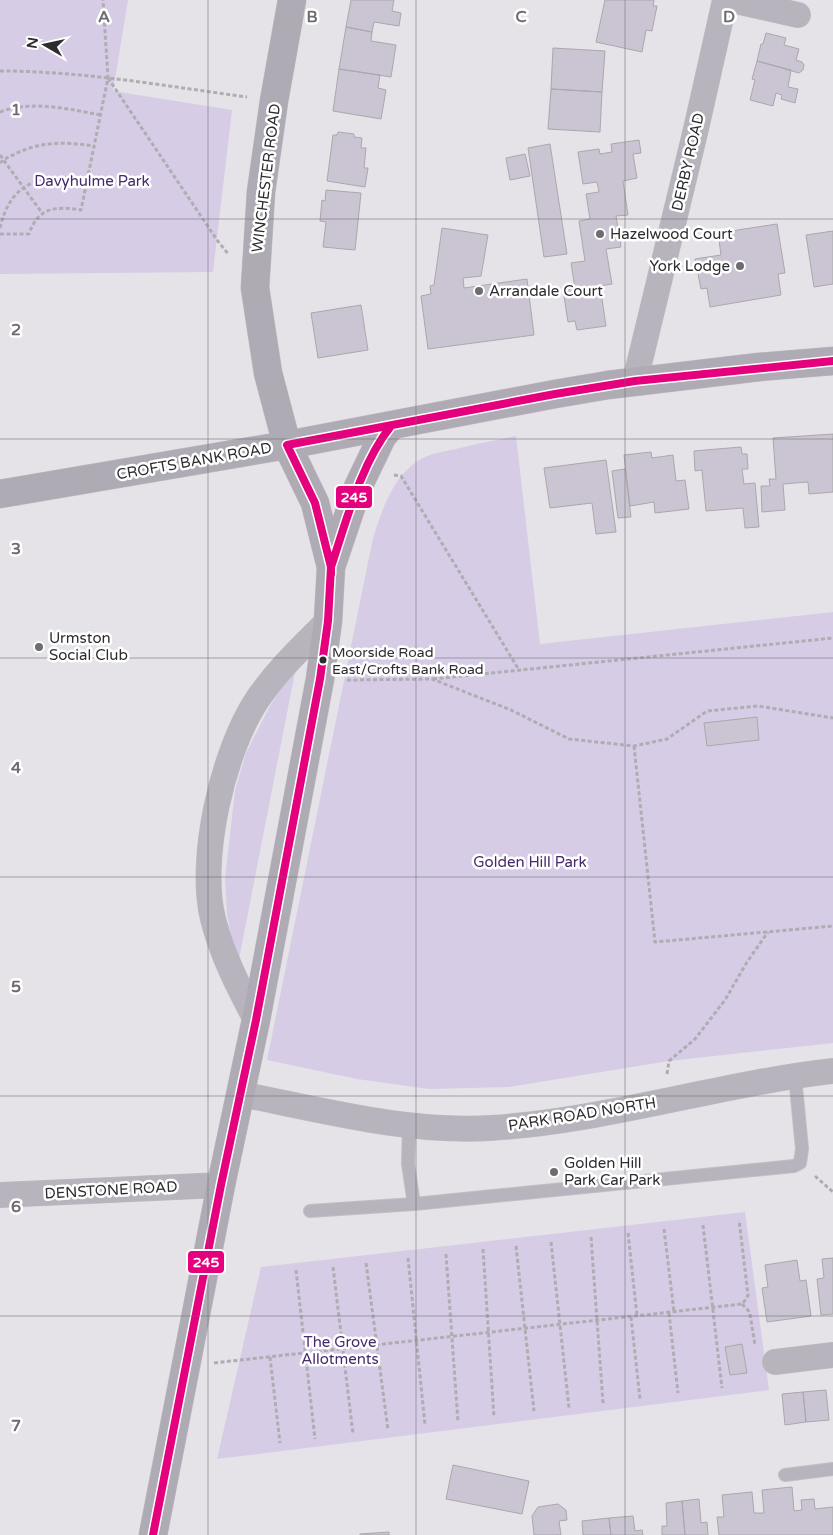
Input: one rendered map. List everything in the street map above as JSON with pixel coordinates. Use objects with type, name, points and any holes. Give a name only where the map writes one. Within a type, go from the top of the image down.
[{"type":"street","name":"WINCHESTER ROAD","points":[[292,0],[274,101],[261,192],[255,288],[268,373],[287,445],[315,503],[331,567]]},
{"type":"street","name":"DERBY ROAD","points":[[635,381],[725,0]]},
{"type":"street","points":[[731,0],[798,15]]},
{"type":"street","name":"CROFTS BANK ROAD","points":[[4,498],[555,394],[635,381],[833,361]]},
{"type":"street","points":[[154,1535],[256,1020],[320,679],[328,621],[331,567],[358,487],[382,437],[391,426]]},
{"type":"street","points":[[256,1020],[225,955],[213,918],[209,882],[216,805],[226,768],[240,733],[256,701],[279,672],[328,621]]},
{"type":"street","name":"PARK ROAD NORTH","points":[[240,1094],[351,1116],[409,1125],[490,1128],[555,1121],[794,1076],[833,1071]]},
{"type":"street","name":"DENSTONE ROAD","points":[[0,1195],[222,1185]]},
{"type":"street","points":[[775,1362],[833,1355]]},
{"type":"lane","points":[[310,1211],[414,1204],[794,1166],[800,1163],[802,1149],[794,1076]]},
{"type":"lane","points":[[409,1125],[408,1164],[414,1204]]},
{"type":"lane","points":[[785,1475],[833,1469]]},
{"type":"path","points":[[0,234],[29,234],[33,223],[42,213],[52,209],[67,208],[81,210],[108,78],[102,0]]},
{"type":"path","points":[[0,71],[42,71],[108,78],[274,101]]},
{"type":"path","points":[[108,78],[217,240],[255,288]]},
{"type":"path","points":[[0,112],[8,109],[36,107],[65,108],[101,115]]},
{"type":"path","points":[[2,161],[40,144],[68,142],[94,146]]},
{"type":"path","points":[[0,155],[2,161],[42,213]]},
{"type":"path","points":[[0,228],[3,214],[11,200],[23,187],[34,182],[52,178],[88,179]]},
{"type":"path","points":[[368,469],[401,476],[519,670]]},
{"type":"path","points":[[320,679],[432,679],[833,638]]},
{"type":"path","points":[[432,679],[511,710],[569,739],[634,746],[667,739],[707,711],[758,706],[833,718]]},
{"type":"path","points":[[634,746],[655,942],[833,926]]},
{"type":"path","points":[[670,1100],[666,1077],[670,1061],[695,1039],[768,932]]},
{"type":"path","points":[[186,1366],[742,1304],[748,1295],[738,1220]]},
{"type":"path","points":[[703,1225],[722,1388]]},
{"type":"path","points":[[664,1229],[674,1312]]},
{"type":"path","points":[[628,1233],[637,1316]]},
{"type":"path","points":[[591,1237],[603,1403]]},
{"type":"path","points":[[551,1242],[569,1408]]},
{"type":"path","points":[[516,1246],[534,1411]]},
{"type":"path","points":[[483,1249],[494,1417]]},
{"type":"path","points":[[446,1254],[458,1422]]},
{"type":"path","points":[[408,1258],[425,1425]]},
{"type":"path","points":[[366,1263],[388,1430]]},
{"type":"path","points":[[333,1267],[353,1434]]},
{"type":"path","points":[[296,1270],[314,1439]]},
{"type":"path","points":[[742,1304],[750,1314],[757,1351],[775,1362]]},
{"type":"path","points":[[669,1312],[678,1394]]},
{"type":"path","points":[[631,1317],[640,1399]]},
{"type":"path","points":[[270,1357],[280,1443]]},
{"type":"green space","name":"Davyhulme Park","points":[[0,0],[128,0],[113,91],[232,110],[213,272],[0,274]]},
{"type":"green space","name":"Golden Hill Park","points":[[516,436],[540,644],[833,612],[833,1043],[669,1061],[509,1087],[429,1089],[357,1079],[267,1060],[373,538],[386,501],[392,489],[408,469],[430,455]]},
{"type":"green space","points":[[295,672],[239,959],[235,957],[227,914],[225,878],[235,790],[246,753],[270,706],[284,683]]},
{"type":"green space","name":"The Grove Allotments","points":[[745,1212],[769,1390],[217,1459],[261,1267]]},
{"type":"building","points":[[351,0],[394,0],[392,11],[401,13],[399,26],[374,22],[372,32],[346,27]]},
{"type":"building","points":[[605,0],[654,0],[653,6],[657,6],[652,31],[646,30],[642,52],[596,42]]},
{"type":"building","points":[[346,27],[372,32],[371,41],[396,45],[391,77],[339,69]]},
{"type":"building","points":[[766,33],[786,38],[784,45],[799,49],[796,60],[802,62],[804,65],[803,70],[799,73],[757,61]]},
{"type":"building","points":[[553,48],[605,51],[602,92],[551,89]]},
{"type":"building","points":[[757,61],[791,70],[788,87],[798,89],[795,103],[781,99],[782,95],[776,93],[773,106],[750,100],[755,80],[752,79]]},
{"type":"building","points":[[339,69],[380,75],[378,88],[386,90],[381,119],[333,111]]},
{"type":"building","points":[[551,89],[602,92],[600,132],[548,129]]},
{"type":"building","points":[[338,132],[354,134],[354,137],[362,138],[361,148],[366,148],[364,168],[368,168],[365,187],[327,181],[333,135],[337,135]]},
{"type":"building","name":"Hazelwood Court","points":[[639,140],[641,153],[633,154],[637,178],[623,181],[628,215],[616,216],[621,247],[606,249],[612,284],[600,286],[606,326],[577,330],[575,321],[568,322],[563,290],[575,288],[571,263],[585,261],[579,221],[590,219],[586,194],[599,192],[597,182],[583,184],[578,152],[599,149],[600,154],[612,152],[611,144]]},
{"type":"building","points":[[550,144],[567,254],[544,257],[528,148]]},
{"type":"building","points":[[525,154],[530,176],[510,180],[506,158]]},
{"type":"building","points":[[326,190],[361,193],[355,250],[323,247],[326,222],[320,221],[322,200],[325,201]]},
{"type":"building","name":"York Lodge","points":[[777,224],[785,273],[778,274],[781,295],[710,307],[707,288],[701,289],[695,259],[721,255],[718,233]]},
{"type":"building","name":"Arrandale Court","points":[[442,228],[488,235],[481,276],[463,278],[464,288],[527,279],[534,335],[428,349],[421,296],[431,294],[430,286],[434,285]]},
{"type":"building","points":[[833,231],[833,284],[814,287],[806,235]]},
{"type":"building","points":[[361,305],[368,350],[318,358],[311,313]]},
{"type":"building","points":[[833,434],[833,492],[809,494],[808,482],[783,484],[785,510],[762,512],[761,486],[770,486],[769,479],[776,479],[773,438]]},
{"type":"building","points":[[741,447],[742,454],[747,454],[748,469],[742,469],[744,484],[755,483],[759,527],[745,528],[743,508],[706,511],[702,470],[695,471],[694,451]]},
{"type":"building","points":[[651,452],[652,458],[673,455],[676,481],[685,480],[689,509],[655,513],[654,502],[630,506],[624,455]]},
{"type":"building","points":[[606,460],[616,532],[596,534],[592,503],[550,508],[544,468]]},
{"type":"building","points":[[625,469],[631,517],[618,518],[612,471]]},
{"type":"building","points":[[757,717],[759,740],[707,746],[704,723]]},
{"type":"building","points":[[833,1258],[833,1314],[821,1315],[817,1279],[824,1278],[822,1259]]},
{"type":"building","points":[[797,1260],[800,1281],[806,1280],[811,1316],[767,1322],[762,1288],[768,1287],[765,1265]]},
{"type":"building","points":[[742,1344],[747,1373],[730,1375],[725,1347]]},
{"type":"building","points":[[826,1390],[829,1420],[806,1422],[803,1392]]},
{"type":"building","points":[[803,1392],[806,1422],[785,1425],[782,1394]]},
{"type":"building","points":[[453,1465],[529,1481],[522,1514],[446,1499]]},
{"type":"building","points":[[792,1487],[794,1511],[802,1510],[801,1500],[814,1499],[815,1509],[833,1507],[833,1535],[719,1535],[717,1517],[724,1517],[722,1495],[752,1492],[754,1513],[764,1513],[762,1490]]},
{"type":"building","points":[[699,1499],[701,1523],[707,1522],[708,1535],[685,1535],[682,1501]]},
{"type":"building","points":[[682,1501],[685,1535],[662,1535],[662,1526],[667,1526],[666,1503]]},
{"type":"building","points":[[558,1504],[566,1510],[567,1520],[559,1521],[561,1535],[534,1535],[532,1516],[538,1507]]},
{"type":"building","points":[[633,1516],[635,1531],[642,1530],[643,1535],[611,1535],[609,1518]]},
{"type":"building","points":[[609,1518],[611,1535],[583,1535],[582,1521]]},
{"type":"building","points":[[389,1532],[389,1535],[360,1535],[360,1534]]},
{"type":"transit line","name":"245","points":[[153,1535],[221,1185],[256,1020],[320,679],[328,621],[331,567],[315,503],[287,445],[555,394],[635,381],[833,361]]},
{"type":"transit line","name":"245","points":[[331,574],[331,567],[355,494],[371,457],[391,426]]},
{"type":"place","name":"Hazelwood Court","points":[[600,234]]},
{"type":"place","name":"York Lodge","points":[[740,266]]},
{"type":"place","name":"Arrandale Court","points":[[479,291]]},
{"type":"place","name":"Urmston Social Club","points":[[39,647]]},
{"type":"place","name":"Moorside Road East/Crofts Bank Road","points":[[323,660]]},
{"type":"place","name":"Golden Hill Park Car Park","points":[[554,1172]]}]
